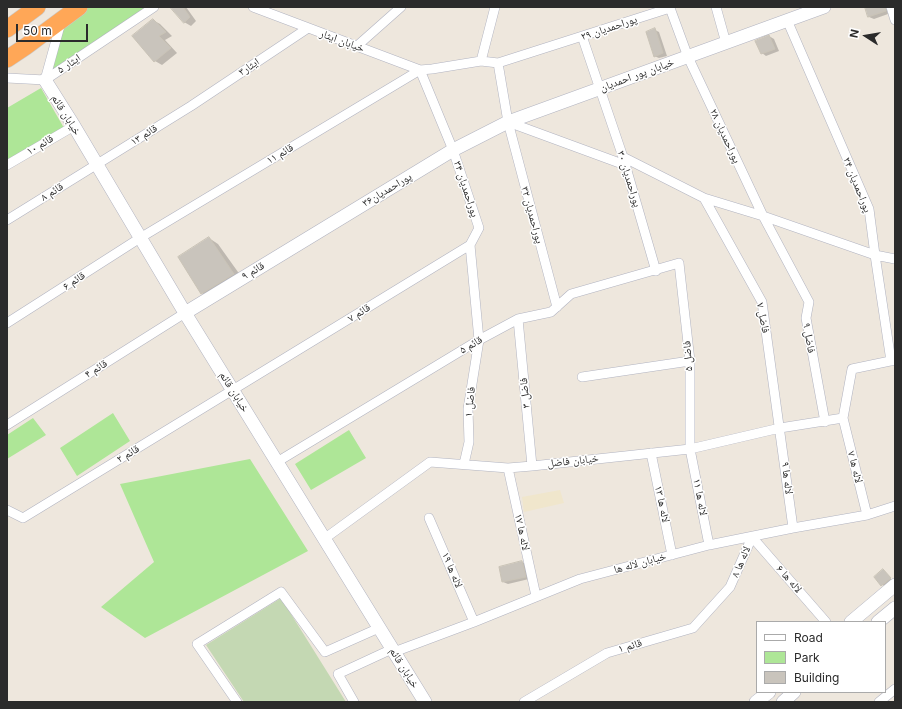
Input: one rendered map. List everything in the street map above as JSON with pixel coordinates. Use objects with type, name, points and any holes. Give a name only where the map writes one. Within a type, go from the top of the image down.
[{"type":"highway","points":[[7,29],[37,7]]},
{"type":"highway","points":[[7,58],[79,7]]},
{"type":"street","name":"ایثار ۵","points":[[44,80],[154,7]]},
{"type":"street","name":"خیابان ایثار","points":[[253,7],[420,70],[481,61],[498,63]]},
{"type":"street","points":[[357,46],[400,7]]},
{"type":"street","points":[[481,61],[494,7]]},
{"type":"street","points":[[716,7],[726,43]]},
{"type":"street","name":"خیابان پور احمدیان","points":[[453,150],[508,122],[824,7]]},
{"type":"street","points":[[891,7],[895,20]]},
{"type":"street","name":"پوراحمدیان ۲۹","points":[[498,63],[670,8],[688,57]]},
{"type":"street","points":[[7,78],[44,80],[62,20]]},
{"type":"street","name":"پوراحمدیان ۲۴","points":[[786,20],[869,209],[874,255],[893,360]]},
{"type":"street","name":"ایثار۳","points":[[191,106],[308,28]]},
{"type":"street","name":"پوراحمدیان ۳۰","points":[[582,36],[624,161],[656,271]]},
{"type":"street","name":"پوراحمدیان ۲۸","points":[[688,57],[763,216]]},
{"type":"street","name":"پوراحمدیان ۳۲","points":[[498,63],[508,122],[557,307]]},
{"type":"street","name":"پوراحمدیان ۳۴","points":[[420,70],[453,150],[479,228],[470,245]]},
{"type":"street","name":"قائم ۱۱","points":[[140,238],[420,70]]},
{"type":"street","name":"خیابان قائم","points":[[44,80],[74,126],[185,313],[425,702]]},
{"type":"street","name":"قائم ۱۳","points":[[96,165],[191,106]]},
{"type":"street","points":[[508,122],[624,161],[704,198],[763,216],[874,255],[895,259]]},
{"type":"street","name":"قائم ۱۰","points":[[7,165],[74,126]]},
{"type":"street","name":"پوراحمدیان۳۶","points":[[321,230],[453,150]]},
{"type":"street","name":"قائم ۸","points":[[7,220],[96,165]]},
{"type":"street","name":"فاضل ۷","points":[[704,198],[762,302],[780,428]]},
{"type":"street","name":"فاضل ۹","points":[[763,216],[809,302],[806,318],[825,422]]},
{"type":"street","name":"قائم ۹","points":[[185,313],[321,230]]},
{"type":"street","name":"قائم ۶","points":[[7,323],[140,238]]},
{"type":"street","name":"فاضل ۱","points":[[464,464],[469,442],[468,409],[479,340],[470,245]]},
{"type":"street","name":"قائم ۷","points":[[233,390],[470,245]]},
{"type":"street","name":"قائم ۵","points":[[278,462],[479,340],[518,320],[550,312],[571,294],[656,271],[679,263]]},
{"type":"street","name":"فاضل ۵","points":[[679,263],[690,361],[690,449]]},
{"type":"street","name":"قائم ۴","points":[[7,425],[185,313]]},
{"type":"street","name":"فاضل ۳","points":[[518,320],[532,466]]},
{"type":"street","points":[[844,418],[852,369],[893,360]]},
{"type":"street","points":[[582,377],[690,361]]},
{"type":"street","name":"قائم ۲","points":[[7,510],[23,518],[233,390]]},
{"type":"street","name":"خیابان فاضل","points":[[324,539],[430,462],[508,468],[532,466],[690,449],[780,428],[844,418]]},
{"type":"street","name":"لاله ها ۷","points":[[844,418],[867,516]]},
{"type":"street","name":"لاله ها ۹","points":[[780,428],[793,528]]},
{"type":"street","name":"لاله ها ۱۱","points":[[690,449],[709,545]]},
{"type":"street","name":"لاله ها ۱۳","points":[[651,453],[672,555]]},
{"type":"street","name":"لاله ها ۱۷","points":[[508,468],[536,596]]},
{"type":"street","name":"خیابان لاله ها","points":[[354,702],[338,674],[393,650],[474,622],[580,579],[709,545],[793,528],[867,516],[895,506]]},
{"type":"street","name":"لاله ها ۱۹","points":[[429,518],[474,622]]},
{"type":"street","name":"لاله ها ۸","points":[[730,587],[752,537]]},
{"type":"street","name":"لاله ها ۶","points":[[752,537],[825,621]]},
{"type":"street","points":[[852,621],[895,585]]},
{"type":"street","name":"قائم ۱","points":[[524,702],[607,653],[693,628],[730,587]]},
{"type":"street","points":[[237,702],[197,644],[281,592],[325,652],[379,628]]},
{"type":"street","points":[[879,621],[894,610]]},
{"type":"street","points":[[880,702],[895,689]]},
{"type":"street","points":[[757,702],[769,693]]},
{"type":"street","points":[[770,693],[775,702]]},
{"type":"street","points":[[783,702],[793,693]]},
{"type":"street","points":[[757,702],[763,702]]},
{"type":"shaded area","points":[[560,490],[564,503],[524,512],[522,497]]},
{"type":"green space","points":[[85,7],[148,7],[50,71],[65,23]]},
{"type":"green space","points":[[41,88],[64,128],[7,161],[7,108]]},
{"type":"green space","points":[[113,413],[130,441],[77,476],[60,448]]},
{"type":"green space","points":[[33,418],[46,435],[7,459],[7,435]]},
{"type":"green space","points":[[349,430],[366,458],[311,490],[295,464]]},
{"type":"green space","points":[[250,459],[308,551],[145,638],[101,607],[154,562],[120,484]]},
{"type":"green space","points":[[281,598],[346,702],[244,702],[206,645]]},
{"type":"building","points":[[170,7],[183,7],[190,17],[184,23]]},
{"type":"building","points":[[865,7],[885,7],[886,11],[868,17]]},
{"type":"building","points":[[153,19],[166,32],[159,36],[171,48],[154,62],[132,36]]},
{"type":"building","points":[[655,28],[663,53],[654,57],[646,32]]},
{"type":"building","points":[[769,35],[775,49],[761,54],[755,41]]},
{"type":"building","points":[[209,237],[234,274],[201,294],[178,257]]},
{"type":"building","points":[[522,561],[526,577],[502,582],[499,567]]},
{"type":"building","points":[[883,569],[891,578],[881,586],[874,577]]}]
